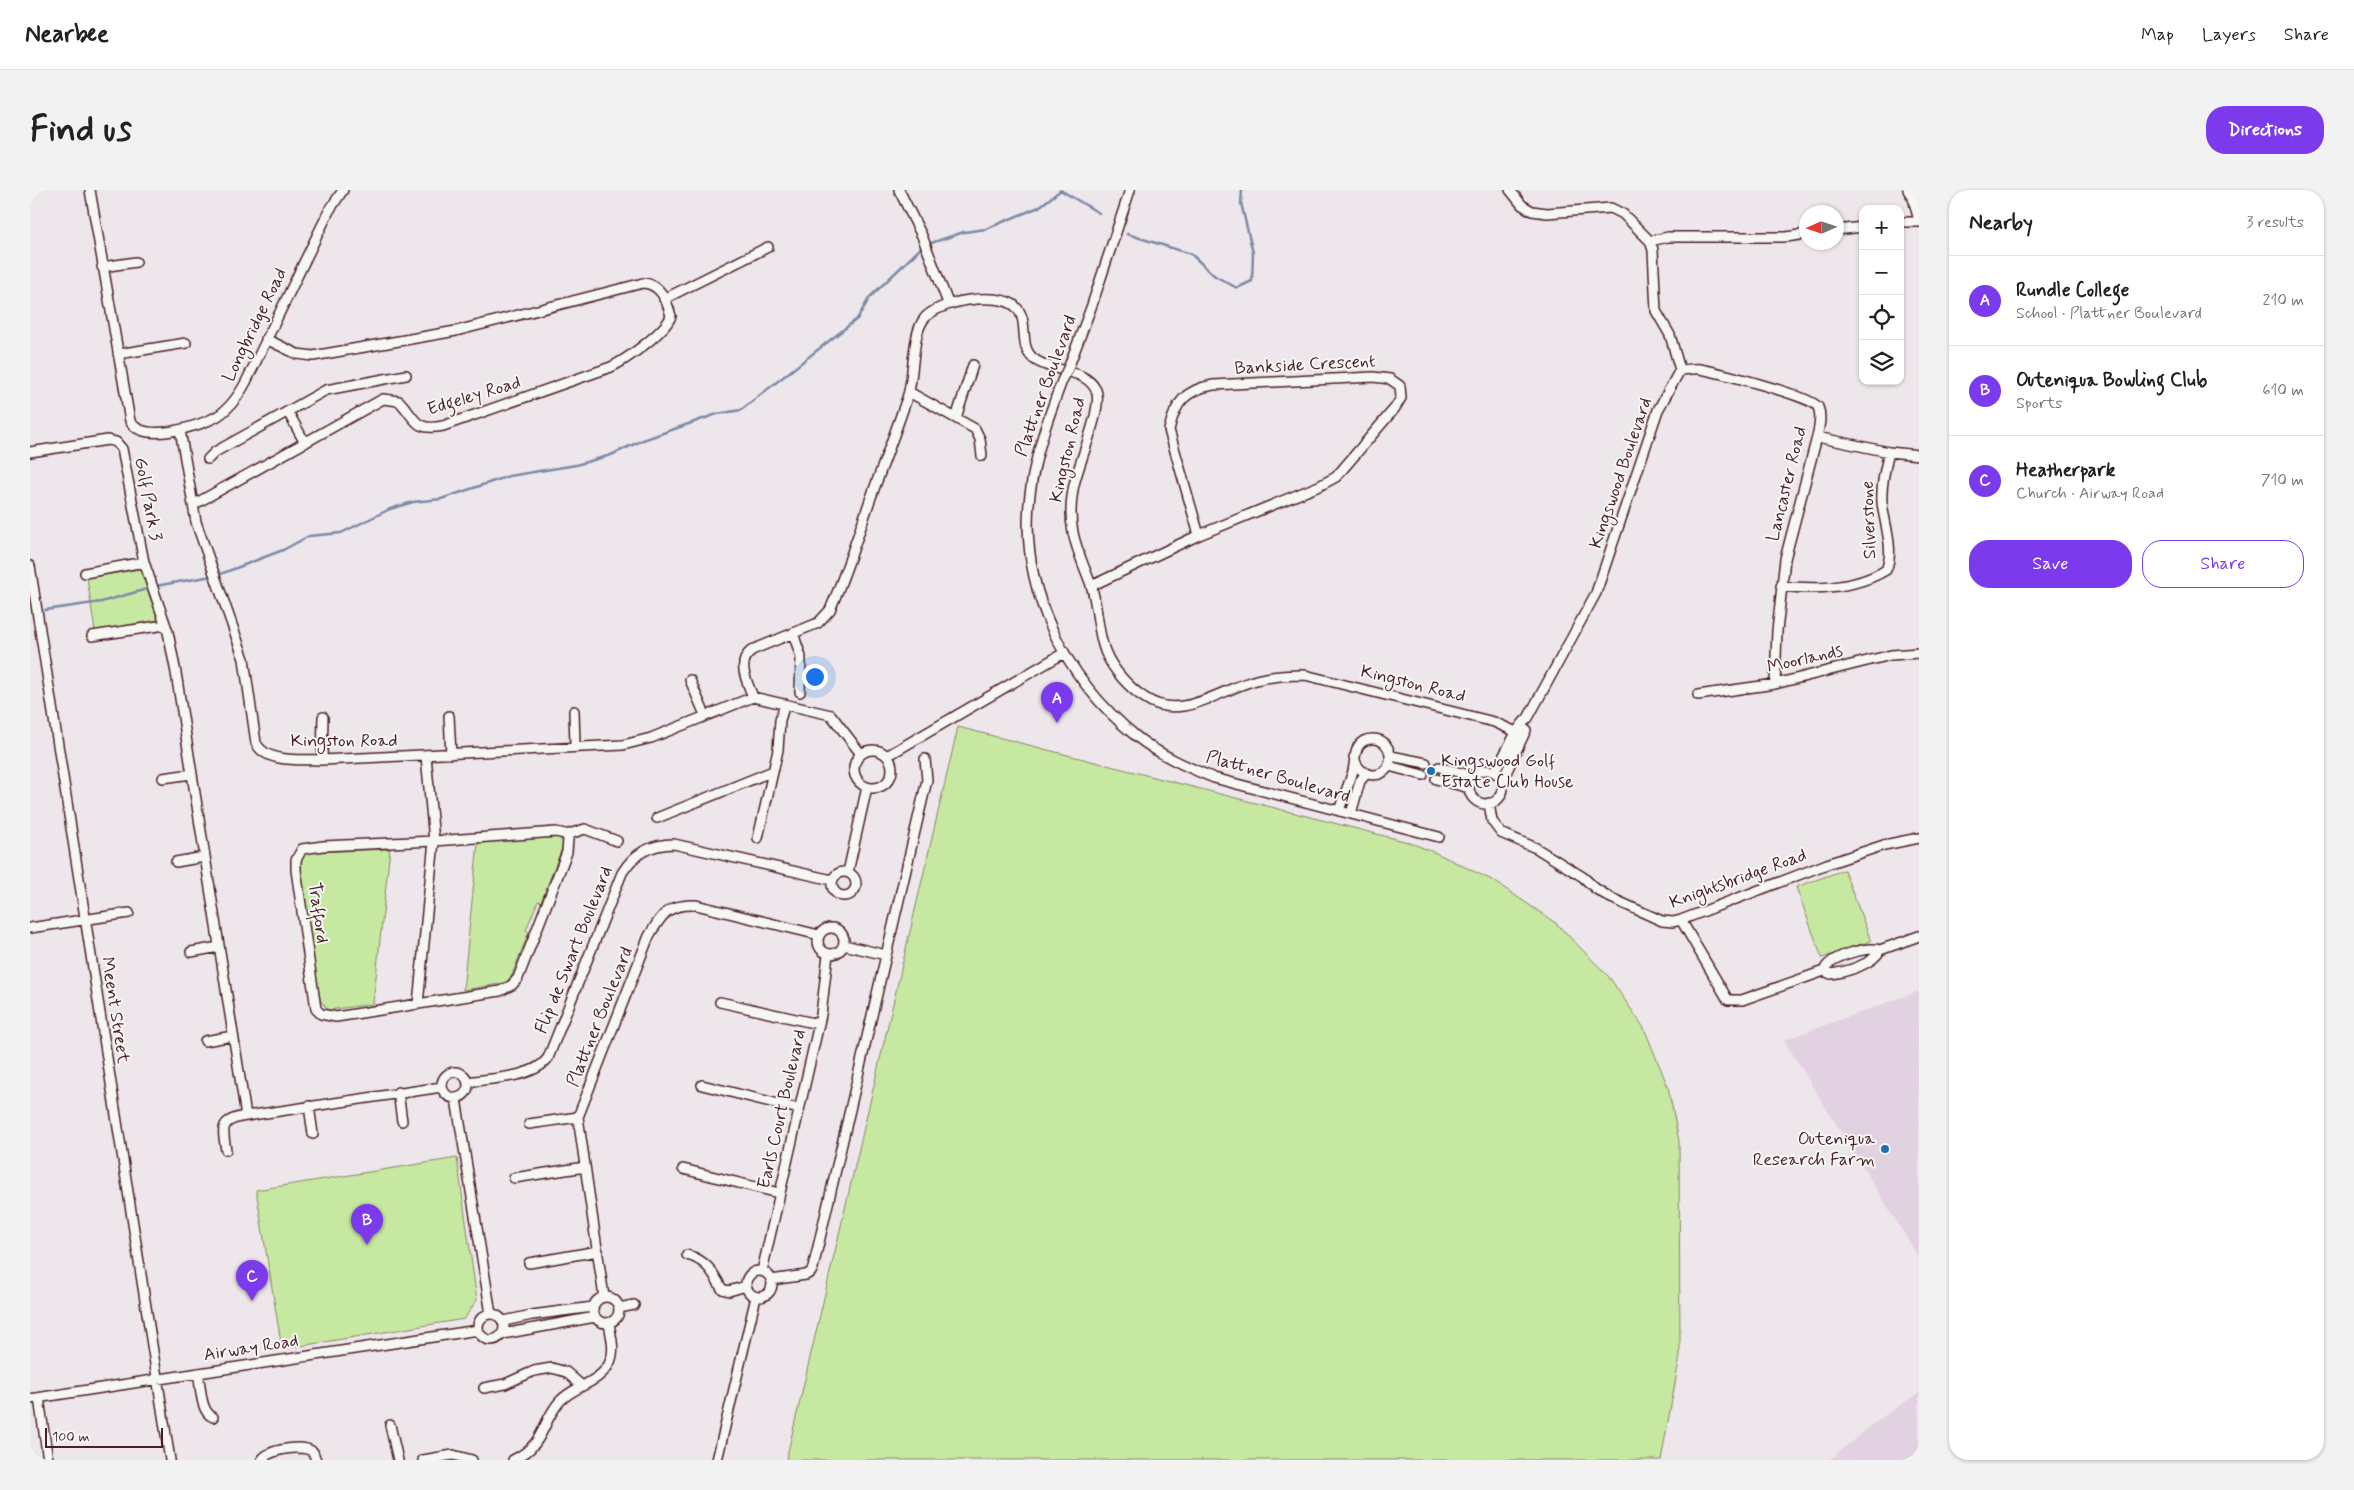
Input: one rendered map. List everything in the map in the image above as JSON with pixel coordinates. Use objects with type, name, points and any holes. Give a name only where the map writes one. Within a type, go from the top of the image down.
[{"type":"street","name":"Longbridge Road","points":[[90,190],[128,412],[134,427],[143,432],[150,433],[180,430],[216,416],[229,407],[244,387],[329,211],[343,190]]},
{"type":"street","points":[[899,190],[922,236],[948,303]]},
{"type":"street","name":"Plattner Boulevard","points":[[1130,190],[1092,305],[1062,381],[1036,456],[1028,519],[1030,559],[1036,586],[1052,629],[1064,653],[1092,693],[1112,715],[1138,738],[1170,758],[1214,778],[1439,838]]},
{"type":"street","points":[[1510,190],[1522,205],[1532,211],[1547,213],[1611,208],[1623,214],[1650,241],[1653,250],[1656,311],[1670,335],[1680,370]]},
{"type":"street","points":[[1904,222],[1919,222],[1913,198],[1908,190]]},
{"type":"street","points":[[1844,229],[1859,227]]},
{"type":"street","points":[[1650,241],[1668,237],[1786,237],[1799,235]]},
{"type":"street","points":[[266,340],[297,354],[313,356],[456,331],[643,283],[653,285],[661,292],[664,299],[768,247]]},
{"type":"street","points":[[102,267],[136,262]]},
{"type":"street","name":"Edgeley Road","points":[[193,505],[383,399],[399,400],[416,423],[424,428],[432,428],[603,371],[627,358],[668,323],[671,316],[664,299]]},
{"type":"street","name":"Kingston Road","points":[[180,430],[196,522],[244,659],[256,743],[259,749],[273,757],[322,760],[426,756],[636,742],[651,738],[753,697],[743,668],[747,654],[752,650],[818,623],[830,610],[909,392],[921,323],[930,313],[948,303],[996,299],[1006,300],[1016,307],[1023,318],[1024,345],[1031,357],[1050,368],[1082,377],[1096,389],[1095,416],[1073,487],[1070,513],[1073,538],[1091,586],[1105,652],[1117,671],[1130,686],[1154,703],[1171,706],[1198,703],[1252,681],[1281,675],[1305,675],[1483,719],[1520,734]]},
{"type":"street","points":[[118,354],[186,343]]},
{"type":"street","points":[[956,418],[973,365]]},
{"type":"street","name":"Lancaster Road","points":[[1680,370],[1698,369],[1808,399],[1818,407],[1820,414],[1817,437],[1797,507],[1785,559],[1781,586],[1775,684]]},
{"type":"street","name":"Kingswood Boulevard","points":[[1494,772],[1520,734],[1596,593],[1658,410],[1680,370]]},
{"type":"street","points":[[208,459],[215,452],[326,390],[406,375]]},
{"type":"street","name":"Bankside Crescent","points":[[1091,586],[1199,536],[1319,486],[1336,477],[1395,408],[1401,398],[1400,386],[1390,379],[1373,377],[1213,385],[1190,391],[1181,401],[1171,420],[1169,430],[1199,536]]},
{"type":"street","points":[[909,392],[976,429],[980,439],[982,456]]},
{"type":"street","points":[[288,412],[305,443]]},
{"type":"street","points":[[1817,437],[1889,452],[1919,456]]},
{"type":"street","name":"Golf Park 3","points":[[30,452],[108,440],[116,442],[123,454],[144,562],[166,625],[176,673],[246,1116]]},
{"type":"street","name":"Silverstone","points":[[1781,586],[1820,588],[1853,583],[1886,570],[1889,562],[1889,549],[1882,500],[1883,476],[1889,452]]},
{"type":"street","name":"Golf Park 3","points":[[85,573],[144,562]]},
{"type":"street","name":"Meent Street","points":[[30,566],[170,1460]]},
{"type":"street","points":[[92,636],[166,625]]},
{"type":"street","points":[[793,633],[802,656],[800,692]]},
{"type":"street","points":[[887,756],[1064,653]]},
{"type":"street","name":"Moorlands","points":[[1698,695],[1775,684],[1891,655],[1919,653]]},
{"type":"street","points":[[690,680],[705,715]]},
{"type":"street","points":[[753,697],[831,715],[861,754]]},
{"type":"street","points":[[758,838],[778,750],[780,720],[785,704]]},
{"type":"street","points":[[574,711],[575,746]]},
{"type":"street","points":[[449,716],[451,754]]},
{"type":"street","points":[[322,760],[323,717]]},
{"type":"street","name":"Kingswood Boulevard","points":[[1503,786],[1505,774],[1520,734]]},
{"type":"street","points":[[1339,811],[1353,770],[1354,757],[1356,749],[1361,742],[1368,739],[1377,739],[1384,742],[1389,749],[1389,766],[1379,774],[1366,774],[1359,769],[1354,757]]},
{"type":"street","points":[[878,750],[887,756],[892,767],[889,779],[880,786],[862,784],[856,775],[855,764],[861,754],[878,750]]},
{"type":"street","points":[[418,1004],[434,842],[426,756]]},
{"type":"street","points":[[1390,756],[1426,764]]},
{"type":"street","points":[[771,1280],[806,1275],[813,1268],[927,780],[925,759]]},
{"type":"street","points":[[1410,772],[1413,760]]},
{"type":"street","points":[[1389,766],[1423,775]]},
{"type":"street","points":[[1439,767],[1473,776]]},
{"type":"street","points":[[1483,770],[1494,772],[1502,781],[1503,786],[1500,797],[1484,804],[1474,798],[1470,788],[1473,776],[1483,770]]},
{"type":"street","points":[[657,818],[773,771]]},
{"type":"street","points":[[1451,783],[1454,771]]},
{"type":"street","points":[[163,778],[191,774]]},
{"type":"street","points":[[1351,814],[1360,781],[1366,774]]},
{"type":"street","points":[[1436,779],[1470,788]]},
{"type":"street","points":[[848,872],[867,786]]},
{"type":"street","name":"Knightsbridge Road","points":[[1489,803],[1492,821],[1501,833],[1536,848],[1583,877],[1610,898],[1668,923],[1681,920],[1827,864],[1884,846],[1919,838]]},
{"type":"street","points":[[566,835],[586,829],[617,842]]},
{"type":"street","name":"Trafford","points":[[556,832],[566,835],[569,843],[567,852],[518,978],[512,985],[500,991],[336,1017],[321,1014],[316,1009],[296,860],[299,853],[307,847],[434,842],[556,832]]},
{"type":"street","name":"Flip de Swart Boulevard","points":[[468,1082],[531,1072],[543,1065],[548,1058],[622,873],[634,858],[650,847],[674,844],[832,880]]},
{"type":"street","points":[[176,862],[204,857]]},
{"type":"street","points":[[848,872],[856,881],[855,888],[850,894],[842,896],[835,892],[832,880],[837,874],[848,872]]},
{"type":"street","name":"Plattner Boulevard","points":[[604,1297],[578,1117],[649,936],[663,914],[680,905],[696,905],[819,935]]},
{"type":"street","points":[[30,928],[129,913]]},
{"type":"street","points":[[1681,920],[1728,1000],[1742,1000],[1824,971],[1831,974],[1845,970],[1873,960],[1880,950]]},
{"type":"street","points":[[834,927],[843,934],[844,945],[838,953],[828,954],[818,944],[819,935],[823,930],[834,927]]},
{"type":"street","points":[[1824,971],[1827,964],[1836,959],[1868,948],[1880,950],[1919,936]]},
{"type":"street","points":[[844,945],[886,955]]},
{"type":"street","points":[[191,952],[218,947]]},
{"type":"street","name":"Earls Court Boulevard","points":[[762,1271],[818,1024],[828,954]]},
{"type":"street","points":[[720,1002],[818,1024]]},
{"type":"street","points":[[205,1041],[233,1036]]},
{"type":"street","points":[[452,1072],[461,1073],[468,1082],[465,1094],[456,1099],[446,1095],[442,1087],[445,1076],[452,1072]]},
{"type":"street","points":[[702,1085],[799,1109]]},
{"type":"street","points":[[226,1150],[222,1130],[225,1123],[234,1118],[398,1092],[442,1087]]},
{"type":"street","points":[[398,1092],[402,1121]]},
{"type":"street","points":[[456,1099],[491,1314]]},
{"type":"street","points":[[309,1106],[313,1134]]},
{"type":"street","points":[[529,1124],[578,1117]]},
{"type":"street","points":[[514,1178],[585,1166]]},
{"type":"street","points":[[683,1169],[779,1193]]},
{"type":"street","points":[[529,1263],[598,1251]]},
{"type":"street","points":[[687,1255],[695,1257],[710,1268],[722,1289],[729,1291],[746,1286]]},
{"type":"street","points":[[762,1271],[771,1280],[770,1291],[764,1296],[756,1297],[749,1293],[746,1286],[750,1274],[762,1271]]},
{"type":"street","points":[[504,1321],[593,1306],[604,1297],[614,1299],[619,1308],[616,1318],[609,1323],[600,1322],[596,1317],[593,1306]]},
{"type":"street","points":[[717,1460],[756,1297]]},
{"type":"street","points":[[619,1308],[634,1305]]},
{"type":"street","points":[[486,1314],[498,1316],[504,1321],[503,1334],[499,1339],[486,1340],[478,1330],[479,1321],[486,1314]]},
{"type":"street","points":[[503,1334],[596,1317]]},
{"type":"street","points":[[513,1460],[538,1443],[559,1403],[567,1395],[603,1374],[609,1365],[613,1348],[609,1323]]},
{"type":"street","name":"Airway Road","points":[[35,1399],[478,1330]]},
{"type":"street","points":[[484,1388],[505,1384],[534,1371],[552,1368],[566,1372],[582,1386]]},
{"type":"street","points":[[198,1373],[204,1405],[208,1414],[213,1417]]},
{"type":"street","points":[[35,1399],[48,1460]]},
{"type":"street","points":[[390,1425],[398,1460]]},
{"type":"street","points":[[262,1460],[270,1453],[305,1447],[313,1452],[316,1460]]},
{"type":"street","points":[[424,1460],[453,1455],[472,1460]]},
{"type":"shaded area","name":"Outeniqua Research Farm","points":[[1919,991],[1919,1258],[1784,1040]]},
{"type":"shaded area","points":[[1919,1393],[1919,1460],[1829,1460],[1878,1420]]},
{"type":"green space","points":[[140,569],[158,620],[95,631],[87,578]]},
{"type":"green space","points":[[958,727],[1408,842],[1436,853],[1494,881],[1557,924],[1609,977],[1644,1028],[1668,1087],[1679,1141],[1680,1356],[1661,1460],[786,1460]]},
{"type":"green space","points":[[557,837],[564,843],[541,902],[538,901],[526,930],[529,932],[511,977],[505,983],[463,990],[478,842]]},
{"type":"green space","points":[[390,849],[373,1004],[328,1010],[320,1000],[310,947],[300,860],[304,854],[313,852]]},
{"type":"green space","points":[[1844,870],[1871,941],[1822,958],[1796,887]]},
{"type":"green space","points":[[457,1158],[477,1300],[464,1319],[282,1349],[256,1190]]},
{"type":"waterway","points":[[931,243],[964,232],[986,229],[1039,207],[1061,190]]},
{"type":"waterway","points":[[1127,234],[1191,254],[1215,276],[1237,288],[1252,281],[1253,253],[1241,203],[1242,190]]},
{"type":"waterway","points":[[1062,191],[1099,213]]},
{"type":"waterway","points":[[218,575],[283,550],[309,536],[341,533],[390,509],[413,502],[441,499],[509,476],[576,465],[611,455],[643,440],[717,414],[741,410],[857,319],[870,297],[921,248]]},
{"type":"waterway","points":[[45,610],[101,602],[161,585],[212,576]]},
{"type":"place","name":"Rundle College","points":[[1057,723]]},
{"type":"place","name":"Kingswood Golf Estate Club House","points":[[1431,771]]},
{"type":"place","name":"Outeniqua Research Farm","points":[[1885,1149]]},
{"type":"place","name":"Outeniqua Bowling Club","points":[[367,1245]]},
{"type":"place","name":"Heatherpark","points":[[252,1301]]}]
